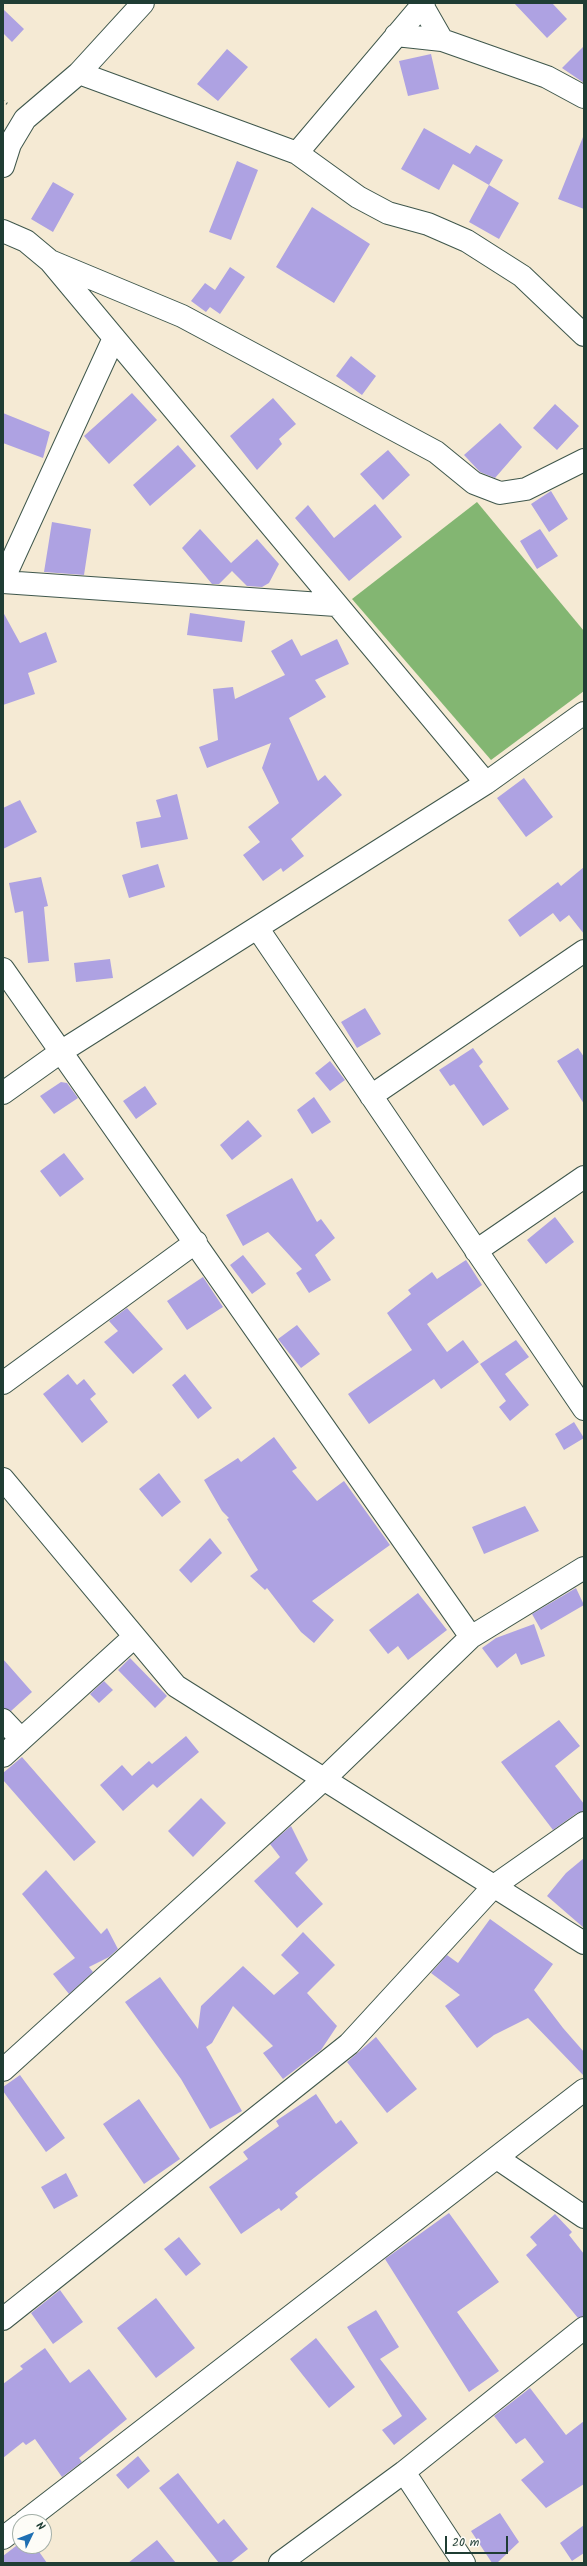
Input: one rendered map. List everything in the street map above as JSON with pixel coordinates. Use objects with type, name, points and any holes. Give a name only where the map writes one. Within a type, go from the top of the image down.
[{"type":"street","points":[[3,166],[10,144],[25,119],[80,73],[144,3]]},
{"type":"street","points":[[297,153],[423,4],[442,40]]},
{"type":"street","points":[[396,35],[442,40],[547,77],[584,97]]},
{"type":"street","points":[[80,73],[297,153],[358,197],[388,212],[428,224],[479,249],[522,276],[584,335]]},
{"type":"street","points":[[3,231],[26,241],[50,261],[486,783]]},
{"type":"street","points":[[50,261],[182,316],[436,452],[474,483],[500,493],[526,489],[584,460]]},
{"type":"street","points":[[114,338],[3,581],[336,605]]},
{"type":"street","points":[[3,1093],[62,1051],[258,930],[486,783],[584,713]]},
{"type":"street","points":[[258,930],[476,1250],[580,1396]]},
{"type":"street","points":[[371,1096],[584,951]]},
{"type":"street","points":[[3,969],[196,1242],[471,1637]]},
{"type":"street","points":[[476,1250],[584,1177]]},
{"type":"street","points":[[3,1383],[196,1242]]},
{"type":"street","points":[[3,1479],[176,1686],[584,1943]]},
{"type":"street","points":[[3,2070],[324,1779],[471,1637],[584,1568]]},
{"type":"street","points":[[3,1756],[134,1637]]},
{"type":"street","points":[[3,1720],[21,1739]]},
{"type":"street","points":[[3,2318],[349,2044],[494,1886],[584,1824]]},
{"type":"street","points":[[34,2514],[584,2090]]},
{"type":"street","points":[[496,2158],[584,2217]]},
{"type":"street","points":[[280,2563],[404,2472],[584,2328]]},
{"type":"street","points":[[404,2472],[464,2563]]},
{"type":"street","points":[[3,2538],[12,2531]]},
{"type":"green space","points":[[477,502],[584,631],[584,691],[491,760],[352,599]]},
{"type":"building","points":[[514,3],[552,3],[567,19],[547,38]]},
{"type":"building","points":[[3,9],[24,29],[12,42],[3,33]]},
{"type":"building","points":[[584,46],[584,83],[562,68]]},
{"type":"building","points":[[227,49],[248,67],[218,101],[197,84]]},
{"type":"building","points":[[431,54],[439,89],[408,96],[399,61]]},
{"type":"building","points":[[424,128],[470,154],[476,145],[503,160],[489,185],[453,164],[439,190],[401,169]]},
{"type":"building","points":[[584,137],[584,209],[558,199]]},
{"type":"building","points":[[237,161],[258,170],[231,240],[209,232]]},
{"type":"building","points":[[53,182],[74,194],[53,232],[31,219]]},
{"type":"building","points":[[489,185],[519,203],[499,239],[469,222]]},
{"type":"building","points":[[312,207],[370,244],[334,303],[276,267]]},
{"type":"building","points":[[230,267],[245,277],[220,314],[210,307],[206,312],[191,301],[205,283],[215,290]]},
{"type":"building","points":[[351,356],[376,376],[362,395],[336,376]]},
{"type":"building","points":[[132,393],[157,420],[109,464],[84,436]]},
{"type":"building","points":[[273,398],[296,424],[279,439],[282,444],[257,470],[230,436]]},
{"type":"building","points":[[555,404],[579,426],[557,450],[533,428]]},
{"type":"building","points":[[3,413],[50,432],[43,458],[3,443]]},
{"type":"building","points":[[500,423],[522,447],[495,478],[480,472],[464,455]]},
{"type":"building","points":[[178,445],[196,466],[150,506],[133,485]]},
{"type":"building","points":[[388,450],[410,475],[383,500],[360,474]]},
{"type":"building","points":[[551,491],[568,519],[549,532],[531,504]]},
{"type":"building","points":[[375,504],[402,537],[349,581],[295,518],[308,505],[334,538]]},
{"type":"building","points":[[52,522],[91,529],[84,575],[44,572]]},
{"type":"building","points":[[200,529],[231,563],[257,539],[279,564],[269,583],[262,587],[247,586],[232,571],[219,584],[212,584],[182,548]]},
{"type":"building","points":[[540,529],[558,556],[537,569],[520,541]]},
{"type":"building","points":[[3,612],[20,643],[46,632],[57,662],[28,673],[35,694],[3,705]]},
{"type":"building","points":[[190,613],[245,621],[242,642],[187,635]]},
{"type":"building","points":[[292,639],[301,656],[337,639],[349,664],[315,680],[326,697],[289,718],[318,781],[325,775],[342,795],[291,839],[304,856],[283,872],[281,868],[263,881],[243,855],[260,842],[248,827],[279,803],[262,768],[271,743],[207,768],[199,747],[218,740],[213,689],[233,687],[235,699],[285,675],[271,651]]},
{"type":"building","points":[[524,778],[553,817],[526,837],[497,798]]},
{"type":"building","points":[[177,794],[188,839],[141,848],[136,822],[161,817],[156,800]]},
{"type":"building","points":[[20,800],[37,832],[3,849],[3,808]]},
{"type":"building","points":[[158,864],[165,887],[129,898],[122,875]]},
{"type":"building","points":[[584,867],[584,934],[569,915],[560,922],[553,913],[520,937],[508,920],[558,882],[561,886]]},
{"type":"building","points":[[41,877],[48,906],[44,907],[49,961],[28,963],[23,911],[15,913],[9,883]]},
{"type":"building","points":[[110,959],[113,978],[76,982],[74,963]]},
{"type":"building","points":[[365,1008],[381,1034],[357,1048],[341,1022]]},
{"type":"building","points":[[473,1048],[483,1062],[479,1066],[509,1109],[483,1126],[454,1084],[450,1086],[439,1070]]},
{"type":"building","points":[[578,1048],[584,1057],[584,1104],[557,1061]]},
{"type":"building","points":[[330,1061],[345,1080],[330,1091],[315,1073]]},
{"type":"building","points":[[61,1082],[67,1083],[78,1098],[54,1114],[40,1096]]},
{"type":"building","points":[[145,1086],[157,1104],[136,1119],[123,1101]]},
{"type":"building","points":[[314,1097],[331,1122],[312,1134],[297,1110]]},
{"type":"building","points":[[248,1120],[262,1136],[232,1160],[220,1145]]},
{"type":"building","points":[[64,1153],[84,1179],[60,1197],[40,1171]]},
{"type":"building","points":[[292,1178],[317,1222],[321,1219],[335,1238],[315,1255],[331,1280],[309,1293],[296,1273],[302,1269],[268,1232],[243,1246],[226,1215]]},
{"type":"building","points":[[555,1217],[574,1242],[546,1264],[527,1240]]},
{"type":"building","points":[[243,1255],[266,1284],[252,1294],[230,1265]]},
{"type":"building","points":[[466,1260],[482,1285],[427,1324],[447,1352],[463,1340],[479,1362],[441,1389],[434,1379],[369,1424],[348,1394],[412,1350],[387,1313],[411,1294],[408,1290],[432,1272],[437,1279]]},
{"type":"building","points":[[203,1277],[223,1307],[187,1330],[167,1301]]},
{"type":"building","points":[[127,1308],[163,1349],[133,1374],[104,1342],[118,1331],[109,1321]]},
{"type":"building","points":[[297,1325],[320,1354],[301,1368],[278,1339]]},
{"type":"building","points":[[516,1340],[529,1357],[505,1374],[529,1405],[510,1421],[499,1407],[506,1401],[480,1364]]},
{"type":"building","points":[[68,1374],[77,1385],[84,1379],[96,1394],[90,1399],[108,1422],[82,1443],[43,1394]]},
{"type":"building","points":[[185,1374],[212,1408],[198,1419],[172,1385]]},
{"type":"building","points":[[574,1422],[584,1438],[564,1450],[555,1434]]},
{"type":"building","points":[[274,1437],[297,1468],[292,1471],[317,1501],[344,1481],[390,1545],[312,1601],[334,1620],[314,1643],[301,1632],[267,1588],[265,1590],[250,1576],[258,1570],[227,1519],[229,1518],[222,1511],[204,1480],[238,1458],[241,1462]]},
{"type":"building","points":[[159,1473],[181,1502],[162,1517],[139,1489]]},
{"type":"building","points":[[525,1506],[539,1531],[484,1554],[472,1527]]},
{"type":"building","points":[[210,1538],[222,1553],[191,1583],[179,1570]]},
{"type":"building","points":[[576,1588],[584,1605],[541,1630],[532,1614]]},
{"type":"building","points":[[418,1593],[447,1630],[408,1660],[398,1646],[388,1654],[369,1630]]},
{"type":"building","points":[[534,1624],[545,1656],[521,1665],[516,1653],[497,1668],[482,1648],[496,1638]]},
{"type":"building","points":[[130,1658],[167,1696],[155,1708],[118,1670]]},
{"type":"building","points":[[3,1659],[32,1692],[11,1711],[3,1708]]},
{"type":"building","points":[[104,1681],[113,1690],[99,1703],[90,1694]]},
{"type":"building","points":[[559,1720],[580,1746],[555,1766],[584,1804],[584,1811],[577,1813],[553,1830],[501,1762]]},
{"type":"building","points":[[186,1736],[199,1752],[157,1788],[153,1784],[123,1811],[100,1785],[122,1765],[132,1776],[149,1761],[152,1764]]},
{"type":"building","points":[[22,1757],[96,1842],[74,1861],[3,1780],[3,1773]]},
{"type":"building","points":[[201,1798],[226,1823],[193,1857],[168,1831]]},
{"type":"building","points":[[291,1826],[308,1860],[295,1873],[323,1904],[297,1928],[254,1881],[280,1857],[270,1844]]},
{"type":"building","points":[[584,1858],[584,1928],[547,1896],[566,1873]]},
{"type":"building","points":[[46,1870],[101,1934],[107,1928],[118,1949],[109,1957],[89,1967],[93,1972],[69,1994],[53,1974],[75,1958],[22,1894]]},
{"type":"building","points":[[490,1919],[553,1964],[534,1990],[563,2028],[584,2052],[584,2076],[528,2018],[494,2035],[477,2048],[445,2006],[460,1995],[431,1973],[447,1955],[458,1963]]},
{"type":"building","points":[[303,1932],[335,1965],[307,1993],[337,2026],[321,2050],[283,2079],[263,2053],[273,2046],[233,2006],[212,2043],[206,2047],[242,2111],[210,2129],[181,2079],[125,2002],[160,1977],[198,2029],[201,2006],[243,1966],[274,1995],[299,1973],[281,1955]]},
{"type":"building","points":[[376,2037],[417,2089],[387,2113],[347,2062]]},
{"type":"building","points":[[20,2075],[65,2138],[46,2152],[3,2091],[3,2087]]},
{"type":"building","points":[[316,2094],[336,2124],[341,2120],[358,2143],[295,2193],[298,2197],[281,2211],[279,2208],[241,2234],[209,2187],[248,2159],[243,2152],[279,2126],[276,2121]]},
{"type":"building","points":[[139,2099],[180,2159],[144,2184],[103,2124]]},
{"type":"building","points":[[66,2173],[78,2196],[54,2209],[41,2187]]},
{"type":"building","points":[[449,2213],[499,2282],[457,2312],[499,2371],[469,2392],[385,2259]]},
{"type":"building","points":[[555,2214],[572,2232],[569,2235],[584,2254],[584,2316],[578,2318],[526,2255],[537,2245],[530,2237]]},
{"type":"building","points":[[179,2237],[201,2264],[186,2276],[164,2249]]},
{"type":"building","points":[[60,2290],[83,2322],[53,2344],[31,2313]]},
{"type":"building","points":[[156,2298],[195,2348],[156,2378],[117,2328]]},
{"type":"building","points":[[376,2310],[399,2347],[380,2359],[427,2419],[394,2445],[382,2430],[402,2416],[347,2327]]},
{"type":"building","points":[[316,2338],[355,2387],[329,2408],[290,2359]]},
{"type":"building","points":[[45,2348],[70,2383],[89,2369],[127,2419],[79,2458],[82,2462],[62,2477],[35,2439],[26,2445],[23,2442],[3,2458],[3,2384],[23,2369],[20,2366]]},
{"type":"building","points":[[530,2388],[566,2435],[584,2421],[584,2484],[546,2508],[521,2480],[544,2462],[525,2438],[516,2444],[494,2416]]},
{"type":"building","points":[[138,2456],[150,2471],[128,2489],[116,2475]]},
{"type":"building","points":[[178,2473],[218,2524],[224,2519],[248,2549],[230,2563],[219,2563],[159,2488]]},
{"type":"building","points":[[500,2513],[519,2542],[497,2563],[492,2563],[471,2531]]},
{"type":"building","points":[[584,2525],[584,2553],[572,2561],[560,2543]]},
{"type":"building","points":[[157,2540],[176,2563],[128,2563]]},
{"type":"building","points":[[12,2549],[12,2554],[41,2554],[47,2563],[3,2563],[3,2556]]}]
